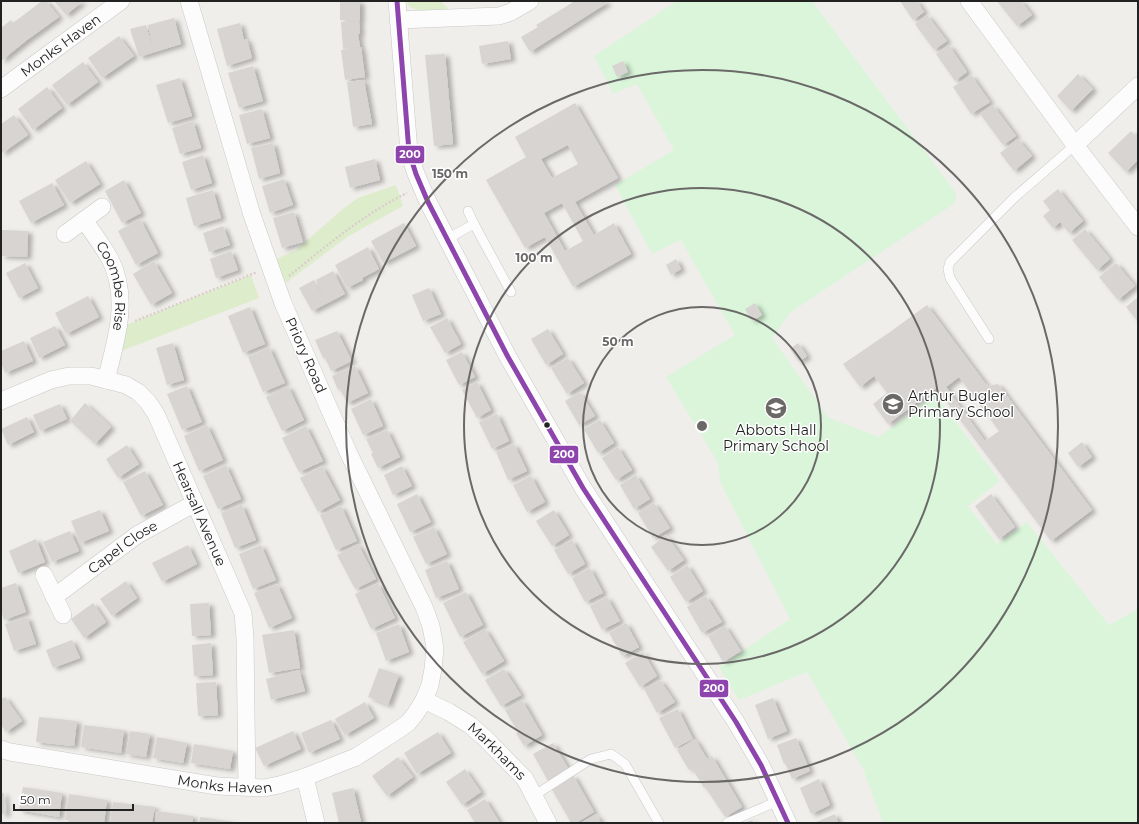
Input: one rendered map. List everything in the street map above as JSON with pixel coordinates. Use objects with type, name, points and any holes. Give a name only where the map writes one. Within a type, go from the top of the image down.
[{"type":"street","name":"Monks Haven","points":[[1,89],[121,1]]},
{"type":"street","name":"Priory Road","points":[[188,1],[252,215],[276,287],[349,454],[424,607],[431,626],[435,648],[434,669],[424,700]]},
{"type":"street","points":[[397,1],[409,152],[421,186],[508,357],[583,488],[736,722],[761,765],[788,823]]},
{"type":"street","points":[[398,20],[499,16],[511,12],[530,1]]},
{"type":"street","points":[[969,1],[1074,145],[1138,227]]},
{"type":"street","points":[[1074,145],[1138,86]]},
{"type":"street","points":[[65,234],[102,207]]},
{"type":"street","name":"Coombe Rise","points":[[84,220],[110,260],[117,280],[120,299],[119,328],[106,380]]},
{"type":"street","name":"Hearsall Avenue","points":[[1,401],[51,380],[69,376],[91,376],[126,385],[138,392],[148,402],[156,414],[243,613],[246,638],[247,787]]},
{"type":"street","name":"Capel Close","points":[[54,597],[137,535],[195,503]]},
{"type":"street","points":[[44,575],[63,615]]},
{"type":"street","name":"Monks Haven","points":[[1,749],[10,752],[217,786],[264,788],[305,777],[356,757],[408,723],[424,700]]},
{"type":"street","name":"Markhams","points":[[424,700],[449,712],[470,725],[486,739],[525,779],[535,795],[548,823]]},
{"type":"street","points":[[305,777],[316,823]]},
{"type":"lane","points":[[989,339],[950,278],[948,269],[950,262],[1014,197],[1074,145]]},
{"type":"lane","points":[[468,211],[512,292]]},
{"type":"lane","points":[[447,239],[474,224]]},
{"type":"lane","points":[[535,795],[591,759],[611,754],[624,764],[659,823]]},
{"type":"lane","points":[[727,823],[778,801]]},
{"type":"path","points":[[276,287],[366,216],[392,200],[421,186]]},
{"type":"path","points":[[119,328],[270,266]]},
{"type":"green space","points":[[407,1],[440,1],[451,11],[428,12],[418,10],[408,5]]},
{"type":"green space","name":"Arthur Bugler Primary School","points":[[677,1],[812,1],[956,193],[955,203],[791,312],[772,338],[829,418],[879,437],[935,394],[1000,481],[968,506],[997,544],[1027,522],[1109,625],[1138,609],[1138,823],[883,823],[863,769],[807,672],[739,700],[719,667],[790,619],[721,484],[717,461],[666,377],[735,335],[681,240],[652,254],[615,185],[674,150],[637,84],[613,94],[594,56]]},
{"type":"green space","points":[[396,185],[403,206],[347,237],[286,283],[272,261],[296,250],[344,208],[358,198]]},
{"type":"green space","points":[[251,275],[259,298],[121,351],[119,328]]},
{"type":"building","points":[[42,1],[46,1],[59,17],[1,61],[1,28],[11,20],[13,23]]},
{"type":"building","points":[[54,1],[83,1],[66,15]]},
{"type":"building","points":[[340,1],[360,1],[360,34],[358,34],[360,47],[343,49],[341,22],[355,21],[340,20]]},
{"type":"building","points":[[575,1],[605,1],[607,3],[530,52],[521,37],[538,27],[536,25]]},
{"type":"building","points":[[900,1],[917,1],[924,12],[913,20]]},
{"type":"building","points":[[997,1],[1021,1],[1032,15],[1017,26]]},
{"type":"building","points":[[927,15],[947,41],[934,50],[915,24]]},
{"type":"building","points":[[174,18],[181,44],[139,57],[130,29],[146,25],[153,48],[148,25]]},
{"type":"building","points":[[240,23],[244,40],[247,39],[252,58],[227,66],[217,29]]},
{"type":"building","points":[[119,36],[134,56],[102,78],[88,58]]},
{"type":"building","points":[[508,41],[511,59],[482,64],[479,46]]},
{"type":"building","points":[[949,45],[967,72],[955,81],[936,54]]},
{"type":"building","points":[[361,47],[365,77],[345,80],[341,50]]},
{"type":"building","points":[[445,54],[453,144],[434,146],[425,55]]},
{"type":"building","points":[[623,61],[628,72],[617,77],[612,66]]},
{"type":"building","points":[[83,62],[98,82],[67,105],[52,85]]},
{"type":"building","points":[[253,66],[263,101],[239,108],[228,73]]},
{"type":"building","points":[[1078,74],[1093,89],[1071,111],[1057,96]]},
{"type":"building","points":[[971,75],[990,102],[971,114],[953,87]]},
{"type":"building","points":[[180,78],[192,116],[168,123],[156,85]]},
{"type":"building","points":[[364,80],[372,124],[353,127],[347,82]]},
{"type":"building","points":[[47,87],[62,108],[33,130],[18,109]]},
{"type":"building","points":[[575,103],[618,178],[575,202],[594,235],[614,223],[631,254],[573,287],[545,237],[525,248],[486,180],[526,157],[515,137]],"holes":[[[568,145],[578,164],[552,178],[541,159]],[[562,203],[583,241],[565,251],[544,213]]]},
{"type":"building","points":[[993,105],[1016,136],[1003,145],[980,114]]},
{"type":"building","points":[[262,109],[270,138],[247,144],[239,115]]},
{"type":"building","points":[[14,115],[28,135],[1,154],[1,124]]},
{"type":"building","points":[[193,121],[201,148],[180,154],[172,128]]},
{"type":"building","points":[[1131,131],[1138,139],[1138,160],[1126,172],[1108,153]]},
{"type":"building","points":[[1018,139],[1032,156],[1014,171],[1000,153]]},
{"type":"building","points":[[273,143],[280,173],[259,179],[251,148]]},
{"type":"building","points":[[203,155],[212,183],[191,190],[182,162]]},
{"type":"building","points":[[375,159],[380,180],[350,188],[345,167]]},
{"type":"building","points":[[86,161],[100,184],[70,203],[55,180]]},
{"type":"building","points":[[284,179],[293,205],[270,213],[262,186]]},
{"type":"building","points":[[124,180],[141,213],[122,223],[105,191]]},
{"type":"building","points":[[52,183],[64,205],[31,223],[19,201]]},
{"type":"building","points":[[1058,189],[1083,221],[1069,233],[1060,222],[1053,228],[1043,216],[1050,210],[1043,201]]},
{"type":"building","points":[[213,190],[221,218],[194,226],[186,198]]},
{"type":"building","points":[[294,212],[303,242],[282,248],[273,218]]},
{"type":"building","points":[[140,219],[158,253],[136,265],[118,231]]},
{"type":"building","points":[[404,223],[416,246],[383,263],[371,241]]},
{"type":"building","points":[[223,226],[230,245],[209,252],[203,233]]},
{"type":"building","points":[[1085,229],[1110,259],[1097,270],[1072,240]]},
{"type":"building","points":[[2,230],[28,231],[27,257],[1,256]]},
{"type":"building","points":[[368,247],[379,269],[362,278],[363,280],[347,288],[335,265]]},
{"type":"building","points":[[231,251],[238,270],[216,278],[210,259]]},
{"type":"building","points":[[676,259],[681,269],[671,275],[666,265]]},
{"type":"building","points":[[154,261],[172,293],[151,305],[133,274]]},
{"type":"building","points":[[25,263],[38,288],[19,298],[6,273]]},
{"type":"building","points":[[1116,263],[1135,286],[1118,300],[1099,277]]},
{"type":"building","points":[[333,271],[345,294],[312,311],[299,288],[314,280],[323,296],[316,280]]},
{"type":"building","points":[[429,288],[441,314],[423,321],[412,295]]},
{"type":"building","points":[[88,296],[99,317],[66,334],[55,313]]},
{"type":"building","points":[[1138,297],[1138,322],[1126,307]]},
{"type":"building","points":[[755,303],[762,315],[752,321],[745,309]]},
{"type":"building","points":[[927,305],[985,383],[989,386],[998,384],[1092,510],[1051,541],[936,388],[888,424],[873,404],[887,393],[874,376],[860,387],[843,364]],"holes":[[[959,377],[999,431],[985,441],[946,387]]]},
{"type":"building","points":[[250,307],[265,344],[243,353],[228,316]]},
{"type":"building","points":[[447,318],[461,344],[445,353],[430,327]]},
{"type":"building","points":[[55,326],[65,345],[39,358],[30,338]]},
{"type":"building","points":[[548,329],[563,354],[546,365],[531,339]]},
{"type":"building","points":[[337,331],[352,361],[331,371],[315,340]]},
{"type":"building","points":[[24,341],[33,361],[5,373],[1,363],[1,351]]},
{"type":"building","points":[[173,343],[184,380],[167,385],[156,348]]},
{"type":"building","points":[[798,343],[807,356],[799,362],[790,349]]},
{"type":"building","points":[[269,347],[285,383],[263,392],[248,357]]},
{"type":"building","points":[[462,352],[475,377],[459,385],[446,360]]},
{"type":"building","points":[[568,358],[584,383],[567,394],[551,368]]},
{"type":"building","points":[[355,366],[368,393],[347,403],[340,389],[338,390],[332,376]]},
{"type":"building","points":[[477,382],[491,410],[477,418],[462,390]]},
{"type":"building","points":[[187,386],[202,422],[182,430],[167,394]]},
{"type":"building","points":[[288,386],[304,420],[282,431],[266,397]]},
{"type":"building","points":[[580,392],[595,416],[579,425],[565,401]]},
{"type":"building","points":[[371,399],[383,426],[363,435],[351,409]]},
{"type":"building","points":[[85,403],[111,427],[95,444],[70,421]]},
{"type":"building","points":[[60,404],[67,419],[40,431],[33,415]]},
{"type":"building","points":[[497,414],[509,441],[492,449],[479,422]]},
{"type":"building","points":[[27,417],[34,432],[8,445],[1,429]]},
{"type":"building","points":[[600,420],[614,443],[598,453],[584,429]]},
{"type":"building","points":[[207,425],[223,460],[199,471],[184,436]]},
{"type":"building","points":[[306,426],[323,461],[299,472],[282,438]]},
{"type":"building","points":[[387,430],[400,457],[378,468],[366,439]]},
{"type":"building","points":[[1082,442],[1092,457],[1078,467],[1068,453]]},
{"type":"building","points":[[514,444],[527,471],[508,480],[496,452]]},
{"type":"building","points":[[127,445],[139,464],[118,478],[106,459]]},
{"type":"building","points":[[618,447],[632,470],[616,480],[602,458]]},
{"type":"building","points":[[226,465],[241,499],[218,509],[203,476]]},
{"type":"building","points":[[322,466],[340,500],[318,512],[300,478]]},
{"type":"building","points":[[402,466],[412,486],[393,495],[384,475]]},
{"type":"building","points":[[145,471],[163,505],[141,516],[123,482]]},
{"type":"building","points":[[636,475],[650,499],[634,509],[620,485]]},
{"type":"building","points":[[531,476],[545,502],[527,512],[513,485]]},
{"type":"building","points":[[417,494],[431,522],[410,532],[397,504]]},
{"type":"building","points":[[991,494],[1015,527],[999,539],[975,506]]},
{"type":"building","points":[[654,503],[670,528],[653,538],[638,513]]},
{"type":"building","points":[[242,505],[256,540],[235,548],[221,513]]},
{"type":"building","points":[[341,506],[357,541],[336,550],[320,515]]},
{"type":"building","points":[[100,510],[109,531],[80,543],[71,521]]},
{"type":"building","points":[[554,510],[569,535],[552,546],[536,521]]},
{"type":"building","points":[[434,527],[447,554],[426,564],[413,537]]},
{"type":"building","points":[[70,531],[79,551],[52,562],[43,542]]},
{"type":"building","points":[[666,535],[684,560],[668,571],[651,547]]},
{"type":"building","points":[[36,539],[45,562],[18,573],[9,551]]},
{"type":"building","points":[[572,540],[585,564],[568,574],[554,550]]},
{"type":"building","points":[[358,544],[376,579],[355,589],[337,555]]},
{"type":"building","points":[[188,545],[197,564],[162,582],[152,563]]},
{"type":"building","points":[[261,545],[276,580],[253,589],[239,554]]},
{"type":"building","points":[[447,561],[459,589],[436,598],[425,570]]},
{"type":"building","points":[[687,565],[703,591],[686,602],[670,577]]},
{"type":"building","points":[[590,568],[603,593],[585,602],[572,578]]},
{"type":"building","points":[[126,581],[137,598],[112,616],[100,599]]},
{"type":"building","points":[[16,583],[26,612],[4,620],[1,610],[1,588]]},
{"type":"building","points":[[378,583],[395,618],[371,629],[355,594]]},
{"type":"building","points":[[277,584],[292,618],[269,628],[254,593]]},
{"type":"building","points":[[466,592],[483,625],[460,637],[443,603]]},
{"type":"building","points":[[706,596],[722,622],[702,633],[687,607]]},
{"type":"building","points":[[607,597],[620,621],[602,630],[590,606]]},
{"type":"building","points":[[93,603],[106,622],[84,638],[71,619]]},
{"type":"building","points":[[209,603],[211,635],[192,636],[190,604]]},
{"type":"building","points":[[27,617],[36,644],[14,651],[5,624]]},
{"type":"building","points":[[626,623],[639,647],[622,656],[609,633]]},
{"type":"building","points":[[399,624],[409,652],[386,661],[376,633]]},
{"type":"building","points":[[725,626],[741,651],[723,662],[708,636]]},
{"type":"building","points":[[485,629],[504,661],[482,674],[463,642]]},
{"type":"building","points":[[294,630],[300,668],[269,673],[262,635]]},
{"type":"building","points":[[72,640],[80,658],[53,668],[46,650]]},
{"type":"building","points":[[211,643],[213,675],[194,676],[192,645]]},
{"type":"building","points":[[643,652],[657,676],[640,687],[625,663]]},
{"type":"building","points":[[379,668],[399,675],[388,705],[368,697]]},
{"type":"building","points":[[504,669],[521,695],[501,706],[485,680]]},
{"type":"building","points":[[299,670],[305,691],[271,700],[266,679]]},
{"type":"building","points":[[660,680],[675,702],[657,713],[644,689]]},
{"type":"building","points":[[216,682],[218,715],[198,716],[196,683]]},
{"type":"building","points":[[5,697],[22,721],[6,732],[1,725],[1,699]]},
{"type":"building","points":[[773,698],[787,731],[768,739],[755,705]]},
{"type":"building","points":[[522,700],[542,735],[524,746],[516,733],[518,732],[505,710]]},
{"type":"building","points":[[365,702],[374,718],[345,735],[335,719]]},
{"type":"building","points":[[678,709],[693,739],[675,748],[659,718]]},
{"type":"building","points":[[39,717],[77,721],[74,746],[36,742]]},
{"type":"building","points":[[331,720],[340,739],[309,753],[301,733]]},
{"type":"building","points":[[84,725],[124,730],[121,753],[81,747]]},
{"type":"building","points":[[130,731],[150,734],[146,757],[126,754]]},
{"type":"building","points":[[293,731],[301,749],[264,766],[255,748]]},
{"type":"building","points":[[438,732],[451,753],[417,774],[404,753]]},
{"type":"building","points":[[157,737],[187,743],[183,763],[153,758]]},
{"type":"building","points":[[796,738],[810,771],[792,779],[785,763],[784,764],[777,745]]},
{"type":"building","points":[[695,739],[707,759],[695,767],[712,756],[742,807],[725,817],[705,787],[704,788],[692,768],[689,770],[677,750]]},
{"type":"building","points":[[553,743],[568,768],[548,781],[533,754]]},
{"type":"building","points":[[194,744],[233,751],[230,769],[191,763]]},
{"type":"building","points":[[398,757],[413,777],[387,796],[372,776]]},
{"type":"building","points":[[465,769],[481,792],[462,805],[446,782]]},
{"type":"building","points":[[573,775],[594,812],[576,823],[571,823],[551,788]]},
{"type":"building","points":[[819,779],[830,805],[811,814],[800,788]]},
{"type":"building","points":[[23,787],[62,793],[59,817],[19,810]]},
{"type":"building","points":[[353,788],[361,822],[339,823],[332,793]]},
{"type":"building","points":[[1,793],[4,793],[6,814],[1,814]]},
{"type":"building","points":[[69,794],[107,800],[104,823],[84,823],[65,820]]},
{"type":"building","points":[[485,799],[500,823],[475,823],[467,810]]},
{"type":"building","points":[[113,802],[155,807],[152,823],[110,823]]},
{"type":"building","points":[[156,811],[193,816],[192,823],[155,823]]},
{"type":"building","points":[[596,814],[601,823],[581,823]]},
{"type":"building","points":[[835,814],[838,823],[814,823]]},
{"type":"building","points":[[200,817],[235,822],[235,823],[199,823]]},
{"type":"building","points":[[752,820],[754,823],[744,823]]},
{"type":"transit line","name":"200","points":[[397,1],[409,152],[416,174],[428,202],[508,357],[583,488],[736,722],[761,765],[788,823]]},
{"type":"place","name":"Arthur Bugler Primary School","points":[[893,404]]},
{"type":"place","name":"Abbots Hall Primary School","points":[[776,408]]}]
